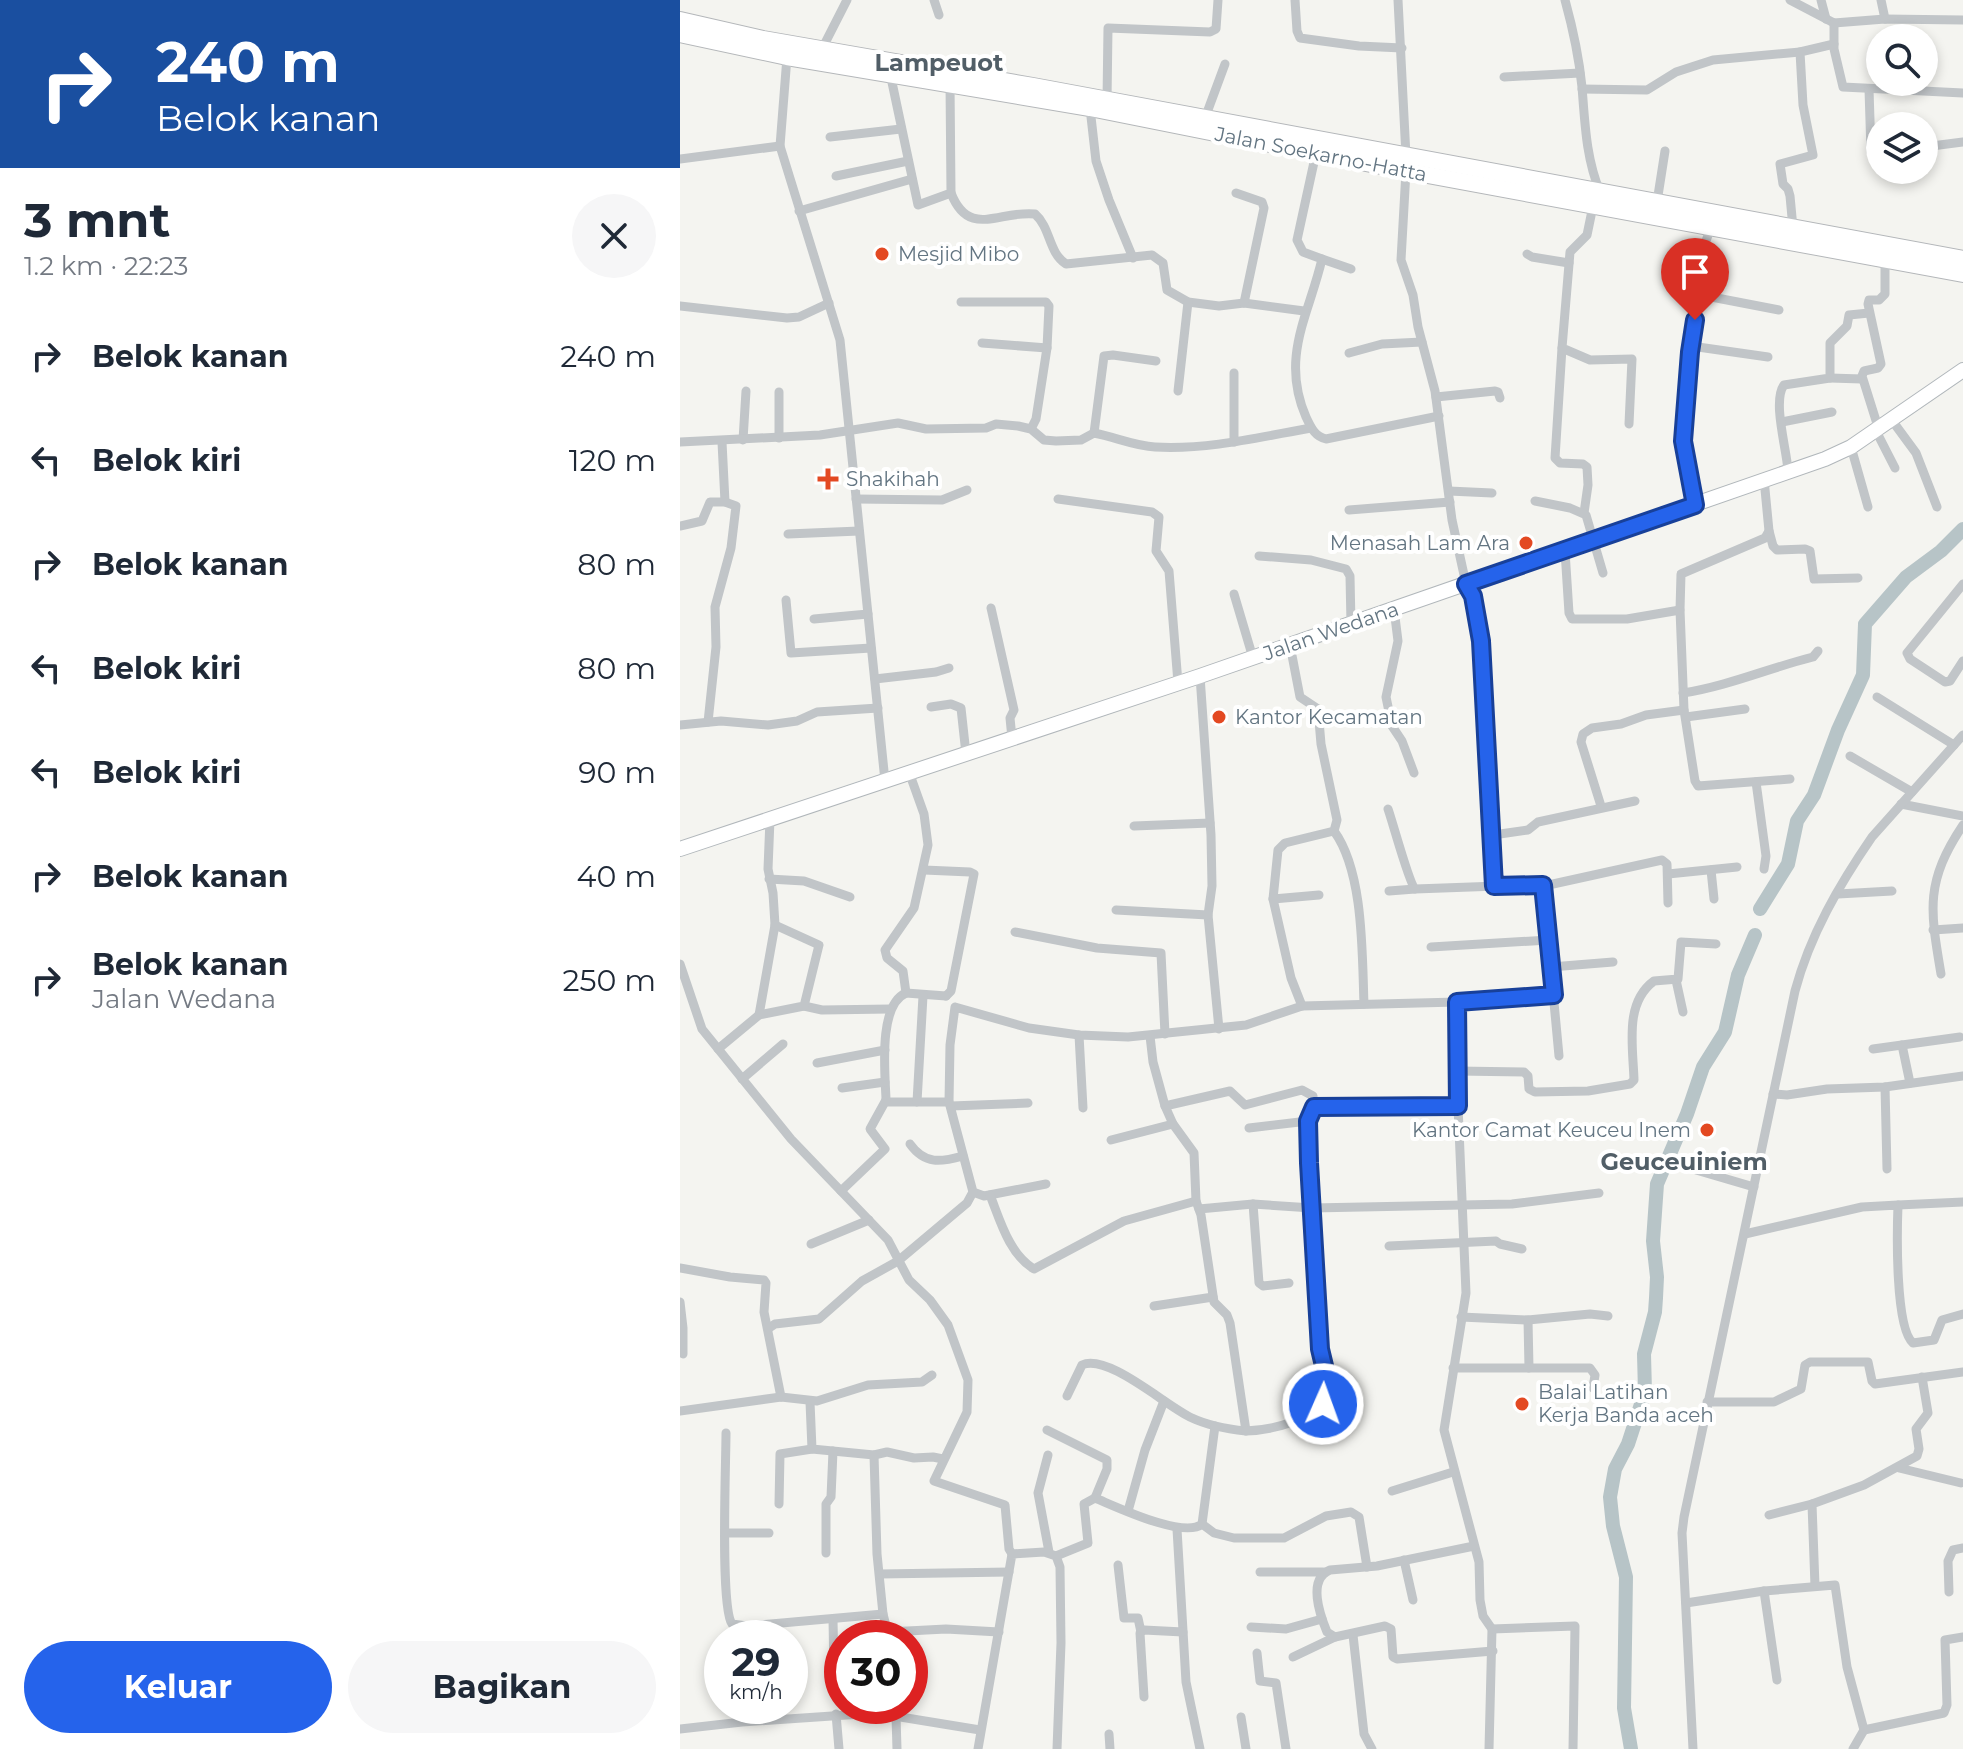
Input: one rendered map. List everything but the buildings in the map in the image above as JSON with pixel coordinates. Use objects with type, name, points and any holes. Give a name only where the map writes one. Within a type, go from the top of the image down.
[{"type":"highway","name":"Jalan Soekarno-Hatta","points":[[680,20],[822,49],[1205,118],[1406,164],[1596,199],[1711,227],[1963,274]]},
{"type":"highway","name":"Jalan Soekarno-Hatta","points":[[680,34],[787,57],[1090,108],[1316,153],[1406,164]]},
{"type":"highway","name":"Jalan Soekarno-Hatta","points":[[1596,199],[1657,202],[1963,259]]},
{"type":"street","points":[[934,0],[939,15]]},
{"type":"street","points":[[1107,100],[1108,28],[1210,32],[1218,24],[1218,0]]},
{"type":"street","points":[[1295,0],[1300,38],[1402,48]]},
{"type":"street","points":[[1398,0],[1406,164],[1401,260],[1413,295],[1436,397],[1449,496],[1481,641],[1494,886]]},
{"type":"street","points":[[1565,0],[1573,28],[1582,89],[1584,136],[1596,199],[1587,235],[1572,248],[1569,263],[1555,458],[1560,463],[1587,467],[1584,513],[1603,573]]},
{"type":"street","points":[[1790,0],[1830,21],[1963,20]]},
{"type":"street","points":[[1821,0],[1830,21],[1840,83],[1846,88],[1866,89]]},
{"type":"street","points":[[1881,0],[1885,19]]},
{"type":"street","points":[[822,49],[831,27],[849,1]]},
{"type":"street","points":[[1582,89],[1647,90],[1676,72],[1713,60],[1800,52],[1834,44]]},
{"type":"street","points":[[1793,228],[1790,196],[1783,184],[1780,164],[1813,155],[1803,105],[1800,52]]},
{"type":"street","points":[[787,57],[780,146],[840,340],[885,781]]},
{"type":"street","points":[[1205,118],[1225,64]]},
{"type":"street","points":[[890,73],[918,205],[951,193]]},
{"type":"street","points":[[1504,77],[1580,73]]},
{"type":"street","points":[[950,83],[951,193],[959,211],[973,219],[1035,214],[1043,223],[1056,255],[1066,264],[1144,255],[1157,257],[1163,263],[1167,290],[1188,302],[1219,306],[1244,303],[1304,311]]},
{"type":"street","points":[[1938,92],[1963,93]]},
{"type":"street","points":[[1090,108],[1096,161],[1133,258]]},
{"type":"street","points":[[830,137],[901,129]]},
{"type":"street","points":[[1938,145],[1963,142]]},
{"type":"street","points":[[680,159],[780,146]]},
{"type":"street","points":[[1657,202],[1665,151]]},
{"type":"street","points":[[1316,153],[1297,240],[1303,252],[1351,269]]},
{"type":"street","points":[[836,176],[908,161]]},
{"type":"street","points":[[799,211],[912,179]]},
{"type":"street","points":[[1236,193],[1262,202],[1264,208],[1244,303]]},
{"type":"street","points":[[1695,505],[1683,441],[1697,266],[1711,227]]},
{"type":"street","points":[[1527,254],[1569,263]]},
{"type":"street","points":[[1322,259],[1304,311],[1295,361],[1300,404],[1316,435],[1326,439],[1439,416]]},
{"type":"street","points":[[1885,259],[1885,294],[1879,300],[1869,300],[1881,364],[1878,368],[1864,371],[1862,379],[1895,468]]},
{"type":"street","points":[[1696,294],[1779,310]]},
{"type":"street","points":[[961,302],[1046,302],[1050,314],[1047,348],[1036,419],[1031,429]]},
{"type":"street","points":[[1178,391],[1188,302]]},
{"type":"street","points":[[680,306],[787,318],[799,317],[829,303]]},
{"type":"street","points":[[1830,378],[1830,343],[1847,326],[1849,315],[1869,313]]},
{"type":"street","points":[[1349,353],[1382,344],[1422,342]]},
{"type":"street","points":[[982,343],[1047,348]]},
{"type":"street","points":[[1691,346],[1768,357]]},
{"type":"street","points":[[1562,348],[1590,360],[1632,359],[1629,424]]},
{"type":"street","points":[[1094,433],[1104,356],[1156,361]]},
{"type":"street","name":"Jalan Wedana","points":[[680,849],[1253,658],[1825,459],[1851,447],[1963,370]]},
{"type":"street","points":[[1234,373],[1234,442]]},
{"type":"street","points":[[1788,471],[1779,407],[1781,387],[1830,378],[1862,379]]},
{"type":"street","points":[[743,440],[746,391]]},
{"type":"street","points":[[1436,397],[1495,391],[1500,398]]},
{"type":"street","points":[[779,392],[779,438]]},
{"type":"street","points":[[1782,422],[1832,412]]},
{"type":"street","points":[[680,442],[849,433],[898,423],[926,429],[986,428],[996,424],[1031,429],[1044,440],[1078,441],[1094,433],[1153,447],[1234,442],[1311,428]]},
{"type":"street","points":[[1881,425],[1916,453],[1937,507]]},
{"type":"street","points":[[722,442],[725,502]]},
{"type":"street","points":[[1851,447],[1868,507]]},
{"type":"street","points":[[1764,479],[1773,546],[1777,550],[1810,551],[1814,579],[1858,578]]},
{"type":"street","points":[[856,499],[942,500],[967,490]]},
{"type":"street","points":[[1349,510],[1492,493]]},
{"type":"street","points":[[1058,499],[1152,512],[1159,517],[1156,551],[1169,571],[1178,683]]},
{"type":"street","points":[[1535,501],[1584,513]]},
{"type":"street","points":[[680,526],[702,521],[710,502],[725,502],[736,508],[731,548],[715,607],[716,647],[708,722]]},
{"type":"street","points":[[788,534],[859,531]]},
{"type":"street","points":[[1769,531],[1758,542],[1682,572],[1683,693],[1696,784],[1702,787],[1790,779]]},
{"type":"street","points":[[1565,551],[1572,619],[1617,620],[1680,610]]},
{"type":"street","points":[[1259,556],[1311,560],[1346,569],[1350,576],[1351,624]]},
{"type":"street","points":[[1961,590],[1908,649],[1907,654],[1946,682],[1950,681],[1963,661]]},
{"type":"street","points":[[1234,594],[1253,658]]},
{"type":"street","points":[[786,600],[791,653],[871,648]]},
{"type":"street","points":[[991,608],[1014,710],[1010,718],[1012,738]]},
{"type":"street","points":[[1394,609],[1398,641],[1391,661],[1390,687],[1386,697],[1393,728],[1402,741],[1414,773]]},
{"type":"street","points":[[814,619],[868,614]]},
{"type":"street","points":[[1290,645],[1300,697],[1318,709],[1321,744],[1335,804],[1337,820],[1334,831],[1356,892],[1364,1004]]},
{"type":"street","points":[[1683,693],[1737,681],[1763,670],[1813,657],[1818,651]]},
{"type":"street","points":[[875,679],[949,668]]},
{"type":"street","points":[[1200,676],[1210,823],[1212,886],[1208,915],[1219,1029]]},
{"type":"street","points":[[1877,697],[1954,745]]},
{"type":"street","points":[[931,707],[951,704],[961,708],[966,754]]},
{"type":"street","points":[[680,725],[708,722],[768,725],[797,721],[817,712],[878,708]]},
{"type":"street","points":[[1601,806],[1581,740],[1583,734],[1592,728],[1621,724],[1646,715],[1745,709]]},
{"type":"street","points":[[1693,1749],[1682,1527],[1802,963],[1815,933],[1872,837],[1963,735]]},
{"type":"street","points":[[1850,756],[1912,792]]},
{"type":"street","points":[[906,993],[903,971],[887,958],[885,950],[912,912],[924,870],[929,837],[909,772]]},
{"type":"street","points":[[1756,782],[1766,856],[1764,869]]},
{"type":"street","points":[[1493,835],[1528,830],[1538,822],[1635,801]]},
{"type":"street","points":[[1901,804],[1963,816]]},
{"type":"street","points":[[1388,809],[1410,883],[1415,889]]},
{"type":"street","points":[[759,1015],[775,925],[769,879],[770,819]]},
{"type":"street","points":[[1134,826],[1210,823]]},
{"type":"street","points":[[1941,974],[1933,930],[1933,897],[1939,866],[1963,825]]},
{"type":"street","points":[[1302,1006],[1291,978],[1273,899],[1273,881],[1280,846],[1334,831]]},
{"type":"street","points":[[1389,891],[1543,885],[1659,860],[1666,862],[1668,903]]},
{"type":"street","points":[[1668,874],[1737,867]]},
{"type":"street","points":[[841,1191],[885,1149],[870,1129],[886,1100],[885,1050],[890,1009],[896,998],[906,993],[946,996],[950,993],[974,874],[924,870]]},
{"type":"street","points":[[1711,870],[1714,899]]},
{"type":"street","points":[[769,879],[804,881],[850,897]]},
{"type":"street","points":[[1543,885],[1559,1056]]},
{"type":"street","points":[[1838,894],[1892,891]]},
{"type":"street","points":[[1273,899],[1319,895]]},
{"type":"street","points":[[1116,910],[1208,915]]},
{"type":"street","points":[[775,925],[819,945],[804,1006]]},
{"type":"street","points":[[1933,930],[1963,928]]},
{"type":"street","points":[[1015,932],[1083,946],[1161,953],[1165,1034]]},
{"type":"street","points":[[1431,947],[1549,940]]},
{"type":"street","points":[[1683,1012],[1676,980],[1679,977],[1680,943],[1716,944]]},
{"type":"street","points":[[1551,967],[1613,962]]},
{"type":"street","points":[[680,964],[701,1026],[718,1049],[791,1139],[888,1240],[912,1284],[930,1300],[948,1325],[968,1380],[967,1412],[934,1483],[1005,1505],[1012,1554],[978,1749]]},
{"type":"street","points":[[1457,1071],[1524,1072],[1528,1076],[1529,1089],[1535,1092],[1588,1091],[1630,1084],[1634,1080],[1633,1017],[1636,1003],[1654,981],[1676,980]]},
{"type":"street","points":[[954,1008],[1029,1028],[1079,1035],[1150,1036],[1260,1022],[1302,1006],[1457,1002],[1554,995]]},
{"type":"street","points":[[917,1102],[923,996]]},
{"type":"street","points":[[946,996],[954,1008],[950,1104],[973,1192],[980,1197],[1046,1184]]},
{"type":"street","points":[[1457,1002],[1466,1293],[1444,1430],[1479,1562],[1483,1616],[1492,1629],[1489,1749]]},
{"type":"street","points":[[718,1049],[759,1015],[804,1006],[821,1010],[890,1009]]},
{"type":"street","points":[[1079,1035],[1083,1108]]},
{"type":"street","points":[[1150,1036],[1153,1062],[1165,1106],[1173,1124],[1194,1153],[1198,1205],[1213,1297],[1215,1305],[1227,1315],[1230,1323],[1246,1431]]},
{"type":"street","points":[[1873,1049],[1960,1037]]},
{"type":"street","points":[[742,1079],[783,1044]]},
{"type":"street","points":[[1902,1045],[1910,1083]]},
{"type":"street","points":[[817,1063],[885,1050]]},
{"type":"street","points":[[1773,1094],[1885,1087],[1963,1076]]},
{"type":"street","points":[[842,1088],[885,1082]]},
{"type":"street","points":[[1885,1087],[1887,1169]]},
{"type":"street","points":[[1067,1396],[1082,1365],[1090,1363],[1130,1378],[1187,1416],[1215,1426],[1246,1431],[1289,1424],[1326,1402],[1329,1395],[1320,1349],[1308,1121],[1314,1107],[1311,1094],[1302,1090],[1245,1105],[1230,1091],[1165,1106]]},
{"type":"street","points":[[886,1100],[950,1104],[1028,1103]]},
{"type":"street","points":[[1314,1107],[1458,1106]]},
{"type":"street","points":[[1249,1128],[1308,1121]]},
{"type":"street","points":[[1111,1140],[1173,1124]]},
{"type":"street","points":[[910,1144],[920,1156],[930,1160],[944,1161],[963,1156]]},
{"type":"street","points":[[1696,1170],[1754,1187]]},
{"type":"street","points":[[769,1328],[775,1324],[819,1319],[862,1281],[898,1261],[967,1203],[973,1192]]},
{"type":"street","points":[[990,1195],[1015,1250],[1034,1269],[1124,1221],[1198,1205],[1253,1204],[1312,1208],[1525,1204],[1599,1193]]},
{"type":"street","points":[[1745,1234],[1862,1207],[1963,1202]]},
{"type":"street","points":[[1253,1204],[1259,1283],[1263,1286],[1289,1283]]},
{"type":"street","points":[[1898,1205],[1902,1318],[1908,1337],[1913,1343],[1934,1340],[1942,1320],[1963,1314]]},
{"type":"street","points":[[811,1244],[869,1220]]},
{"type":"street","points":[[1389,1246],[1496,1241],[1522,1249]]},
{"type":"street","points":[[680,1268],[764,1280],[764,1312],[781,1397]]},
{"type":"street","points":[[1154,1306],[1213,1297]]},
{"type":"street","points":[[680,1302],[683,1354]]},
{"type":"street","points":[[1461,1317],[1528,1320],[1590,1314],[1608,1316]]},
{"type":"street","points":[[1528,1320],[1529,1368]]},
{"type":"street","points":[[1707,1402],[1774,1402],[1801,1389],[1808,1362],[1868,1362],[1872,1381],[1876,1384],[1963,1372]]},
{"type":"street","points":[[1453,1368],[1590,1368],[1595,1375],[1593,1388]]},
{"type":"street","points":[[680,1411],[781,1397],[810,1402],[868,1385],[922,1382],[932,1375]]},
{"type":"street","points":[[1769,1515],[1812,1504],[1864,1485],[1914,1460],[1919,1452],[1917,1427],[1928,1413],[1922,1377]]},
{"type":"street","points":[[1128,1511],[1145,1450],[1164,1401]]},
{"type":"street","points":[[810,1402],[812,1449]]},
{"type":"street","points":[[1095,1498],[1177,1529],[1197,1528],[1202,1524],[1215,1426]]},
{"type":"street","points":[[1012,1554],[1052,1554],[1088,1543],[1084,1504],[1095,1498],[1107,1469],[1107,1460],[1047,1430]]},
{"type":"street","points":[[726,1433],[726,1608],[732,1624],[747,1626],[883,1614]]},
{"type":"street","points":[[779,1504],[780,1454],[812,1449],[874,1455],[887,1452],[914,1458],[943,1459]]},
{"type":"street","points":[[826,1553],[826,1504],[831,1497],[833,1451]]},
{"type":"street","points":[[874,1455],[884,1620]]},
{"type":"street","points":[[1048,1455],[1038,1493],[1052,1554],[1060,1567],[1057,1749]]},
{"type":"street","points":[[1899,1468],[1961,1483]]},
{"type":"street","points":[[1392,1491],[1453,1472]]},
{"type":"street","points":[[1812,1504],[1815,1586]]},
{"type":"street","points":[[1202,1524],[1214,1533],[1234,1538],[1284,1538],[1326,1516],[1351,1512],[1359,1517],[1367,1567]]},
{"type":"street","points":[[1177,1529],[1186,1682],[1200,1749]]},
{"type":"street","points":[[726,1533],[769,1533]]},
{"type":"street","points":[[1260,1572],[1323,1572],[1367,1567],[1474,1546]]},
{"type":"street","points":[[1949,1592],[1949,1556],[1953,1550],[1963,1548]]},
{"type":"street","points":[[1404,1560],[1413,1600]]},
{"type":"street","points":[[1118,1565],[1124,1618],[1138,1618],[1141,1632],[1139,1655],[1144,1697]]},
{"type":"street","points":[[880,1574],[1009,1572]]},
{"type":"street","points":[[1323,1572],[1318,1586],[1322,1619],[1327,1632],[1335,1637]]},
{"type":"street","points":[[1686,1603],[1764,1591],[1832,1584],[1837,1587],[1842,1643],[1864,1730],[1853,1749]]},
{"type":"street","points":[[1764,1591],[1777,1680]]},
{"type":"street","points":[[1251,1627],[1286,1629],[1322,1619]]},
{"type":"street","points":[[1492,1629],[1575,1626],[1573,1749]]},
{"type":"street","points":[[1293,1657],[1335,1637],[1388,1627],[1391,1629],[1393,1657],[1397,1659],[1493,1651]]},
{"type":"street","points":[[928,1631],[999,1632]]},
{"type":"street","points":[[1141,1632],[1183,1632]]},
{"type":"street","points":[[1353,1635],[1364,1734],[1372,1749]]},
{"type":"street","points":[[1864,1730],[1944,1713],[1947,1705],[1945,1640],[1963,1637]]},
{"type":"street","points":[[1257,1653],[1260,1681],[1276,1683],[1286,1749]]},
{"type":"street","points":[[680,1729],[824,1715]]},
{"type":"street","points":[[1241,1717],[1246,1749]]},
{"type":"street","points":[[928,1721],[980,1730]]},
{"type":"street","points":[[837,1724],[839,1749]]},
{"type":"street","points":[[896,1724],[897,1749]]},
{"type":"street","points":[[1109,1734],[1110,1749]]},
{"type":"waterway","points":[[1760,909],[1788,864],[1797,821],[1814,795],[1863,675],[1865,624],[1906,577],[1941,551],[1963,529]]},
{"type":"waterway","points":[[1631,1749],[1624,1708],[1626,1577],[1613,1526],[1610,1497],[1615,1469],[1628,1444],[1645,1392],[1644,1354],[1656,1298],[1653,1241],[1657,1184],[1703,1067],[1725,1032],[1738,975],[1755,935]]},
{"type":"place","name":"Mesjid Mibo","points":[[882,254]]},
{"type":"place","name":"Shakihah","points":[[828,479]]},
{"type":"place","name":"Menasah Lam Ara","points":[[1526,543]]},
{"type":"place","name":"Kantor Kecamatan","points":[[1219,717]]},
{"type":"place","name":"Kantor Camat Keuceu Inem","points":[[1707,1130]]},
{"type":"place","name":"Balai Latihan Kerja Banda aceh","points":[[1522,1404]]},
{"type":"district","name":"Lampeuot","points":[[939,62]]},
{"type":"district","name":"Geuceuiniem","points":[[1684,1161]]},
{"type":"route","points":[[1323,1404],[1330,1391],[1320,1349],[1316,1291],[1308,1121],[1314,1107],[1458,1106],[1457,1002],[1554,995],[1543,885],[1494,886],[1481,641],[1473,596],[1466,584],[1695,505],[1683,441],[1695,320]]}]
